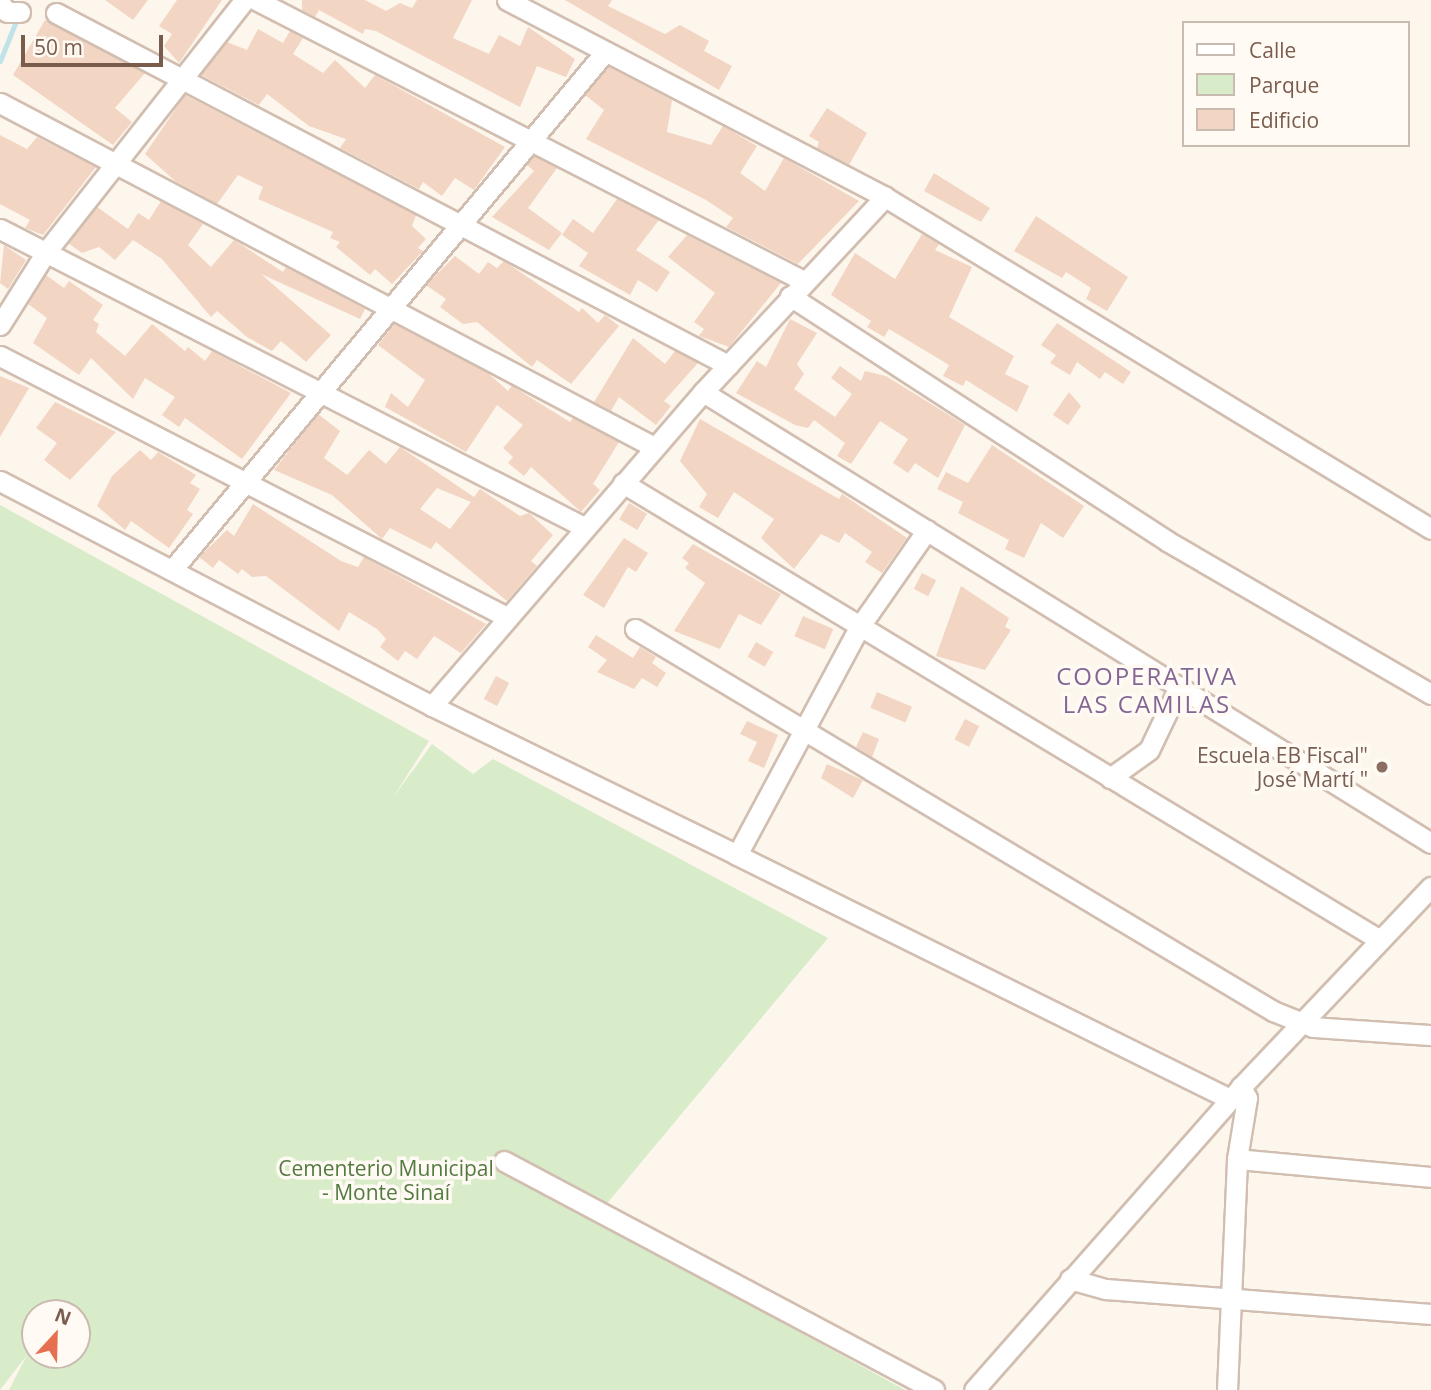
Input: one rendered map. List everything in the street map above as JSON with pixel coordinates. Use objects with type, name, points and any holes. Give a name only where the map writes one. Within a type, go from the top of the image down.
[{"type":"street","points":[[0,325],[46,252],[244,0]]},
{"type":"street","points":[[256,0],[804,281]]},
{"type":"street","points":[[507,0],[886,197],[1431,529]]},
{"type":"street","points":[[0,3],[7,12],[20,12]]},
{"type":"street","points":[[56,13],[183,77],[727,365]]},
{"type":"street","points":[[172,570],[605,52]]},
{"type":"street","points":[[0,103],[389,310],[654,447]]},
{"type":"street","points":[[432,706],[505,616],[727,365],[886,197]]},
{"type":"street","points":[[0,229],[584,527]]},
{"type":"street","points":[[790,296],[1167,541],[1431,694]]},
{"type":"street","points":[[0,356],[505,616]]},
{"type":"street","points":[[703,392],[1431,844]]},
{"type":"street","points":[[0,481],[432,706],[1247,1098],[1237,1159],[1227,1390]]},
{"type":"street","points":[[623,483],[1380,940]]},
{"type":"street","points":[[737,855],[860,626],[927,530]]},
{"type":"street","points":[[635,629],[1273,1011],[1303,1020],[1313,1027],[1431,1035]]},
{"type":"street","points":[[1110,778],[1149,750],[1179,687]]},
{"type":"street","points":[[974,1390],[1235,1093],[1431,887]]},
{"type":"street","points":[[1237,1159],[1431,1177]]},
{"type":"street","points":[[504,1161],[934,1390]]},
{"type":"street","points":[[1070,1279],[1107,1289],[1232,1295],[1431,1314]]},
{"type":"green space","name":"Cementerio Municipal - Monte Sinaí","points":[[0,505],[429,741],[392,799],[432,744],[473,774],[493,759],[828,938],[594,1219],[905,1390],[9,1390],[21,1367],[21,1369],[91,1369],[91,1299],[21,1299],[21,1363],[0,1390]]},
{"type":"building","points":[[105,0],[148,0],[133,20]]},
{"type":"building","points":[[177,0],[222,0],[179,63],[164,46],[172,34],[159,26]]},
{"type":"building","points":[[302,0],[365,0],[386,11],[400,3],[412,8],[417,0],[472,0],[453,38],[489,54],[499,35],[520,46],[528,27],[575,59],[566,77],[537,66],[520,107],[376,31],[365,29],[363,34],[319,10],[315,17],[302,10]]},
{"type":"building","points":[[565,0],[612,0],[608,6],[665,34],[680,25],[709,41],[704,51],[732,66],[719,90]]},
{"type":"building","points":[[45,20],[145,73],[115,108],[132,122],[113,145],[13,75]]},
{"type":"building","points":[[258,29],[283,43],[290,31],[303,38],[293,54],[323,73],[335,60],[365,88],[375,75],[505,147],[474,190],[455,178],[442,196],[423,182],[419,189],[340,148],[346,139],[309,126],[267,94],[259,105],[201,75],[227,42],[247,50]]},
{"type":"building","points":[[609,67],[672,100],[667,132],[711,145],[723,126],[757,146],[740,173],[765,191],[784,158],[859,201],[798,264],[726,227],[733,218],[706,200],[586,139],[604,110],[585,95]]},
{"type":"building","points":[[185,95],[416,215],[412,226],[426,239],[418,248],[423,251],[392,284],[375,269],[370,275],[336,247],[340,242],[330,238],[333,232],[258,199],[263,187],[238,175],[217,204],[175,181],[145,154]]},
{"type":"building","points":[[827,108],[867,133],[849,165],[817,148],[819,142],[809,136]]},
{"type":"building","points":[[0,135],[27,149],[37,137],[96,167],[43,235],[25,228],[30,220],[0,204]]},
{"type":"building","points":[[534,156],[557,168],[528,208],[562,233],[549,250],[492,217],[534,171],[527,165]]},
{"type":"building","points":[[934,173],[990,208],[981,222],[924,191]]},
{"type":"building","points":[[617,199],[659,220],[636,250],[670,272],[657,292],[638,280],[630,295],[579,266],[588,253],[562,235],[573,219],[593,233]]},
{"type":"building","points":[[161,201],[203,224],[188,245],[211,267],[234,240],[283,272],[286,267],[365,309],[360,319],[261,274],[331,335],[306,362],[281,341],[272,351],[247,337],[217,311],[211,317],[162,259],[133,240],[115,260],[99,247],[82,253],[68,243],[97,207],[128,229],[138,213],[149,220]]},
{"type":"building","points":[[1036,216],[1128,277],[1107,311],[1086,299],[1091,288],[1066,272],[1062,278],[1014,251]]},
{"type":"building","points":[[922,234],[939,244],[935,250],[972,267],[949,317],[1014,356],[1005,374],[1029,386],[1017,412],[966,380],[963,386],[943,376],[949,365],[889,329],[884,337],[867,327],[871,321],[831,295],[855,253],[895,279]]},
{"type":"building","points":[[687,235],[781,283],[729,347],[699,336],[704,329],[694,322],[715,293],[668,257]]},
{"type":"building","points":[[4,245],[26,260],[8,289],[0,283]]},
{"type":"building","points":[[455,256],[479,274],[488,262],[497,268],[504,261],[579,312],[582,308],[598,323],[605,315],[619,326],[571,384],[537,360],[532,367],[477,322],[463,324],[440,307],[446,299],[426,285]]},
{"type":"building","points":[[46,275],[64,288],[69,281],[103,305],[93,320],[99,324],[96,332],[125,356],[152,324],[185,351],[188,347],[205,361],[212,351],[291,393],[242,459],[185,418],[179,427],[162,415],[175,397],[145,378],[133,399],[91,358],[79,375],[33,343],[47,318],[28,304]]},
{"type":"building","points":[[790,319],[817,333],[797,364],[804,374],[794,389],[835,417],[852,394],[831,378],[840,366],[861,381],[865,371],[886,376],[965,425],[938,478],[915,463],[908,473],[893,463],[908,439],[880,421],[851,464],[837,456],[845,443],[814,420],[808,428],[795,425],[736,393],[757,361],[766,367]]},
{"type":"building","points":[[1057,323],[1131,372],[1123,384],[1105,372],[1100,379],[1077,362],[1070,375],[1050,363],[1056,355],[1041,345]]},
{"type":"building","points":[[394,324],[488,373],[508,391],[512,386],[570,422],[573,418],[619,442],[593,484],[600,490],[581,512],[531,467],[524,476],[508,463],[513,457],[503,448],[523,425],[497,405],[466,452],[385,407],[391,393],[408,407],[425,380],[378,345]]},
{"type":"building","points":[[633,338],[665,364],[675,351],[698,363],[664,401],[671,406],[656,425],[619,397],[611,411],[594,402]]},
{"type":"building","points":[[0,376],[29,388],[0,437]]},
{"type":"building","points":[[1069,392],[1081,406],[1068,425],[1053,415]]},
{"type":"building","points":[[55,402],[116,432],[70,480],[44,460],[57,443],[36,428]]},
{"type":"building","points":[[318,414],[340,431],[324,458],[347,475],[369,450],[386,464],[400,447],[474,497],[480,489],[520,516],[529,513],[553,535],[531,561],[537,566],[507,601],[436,542],[431,549],[390,528],[382,539],[332,495],[274,470]],"holes":[[[437,488],[471,502],[450,529],[420,509]]]},
{"type":"building","points":[[700,419],[839,499],[842,494],[907,538],[882,573],[865,562],[872,552],[845,533],[839,543],[821,534],[794,569],[761,538],[774,519],[734,492],[718,518],[699,507],[707,494],[680,461]]},
{"type":"building","points":[[992,445],[1084,506],[1063,538],[1041,523],[1024,558],[1005,549],[1009,540],[958,513],[963,502],[937,489],[946,472],[968,483]]},
{"type":"building","points":[[140,450],[151,460],[158,452],[196,475],[190,483],[200,489],[187,510],[193,514],[169,548],[131,521],[125,530],[97,506],[112,476]]},
{"type":"building","points":[[629,503],[647,514],[637,530],[619,519]]},
{"type":"building","points":[[253,504],[341,561],[358,567],[364,557],[486,624],[461,653],[434,636],[417,659],[405,651],[398,661],[380,647],[386,639],[377,629],[349,612],[339,631],[266,576],[252,577],[242,569],[238,574],[219,560],[213,568],[199,557],[227,530],[234,536]]},
{"type":"building","points":[[624,538],[648,553],[636,572],[628,567],[604,608],[583,595]]},
{"type":"building","points":[[693,544],[781,594],[761,625],[739,614],[720,649],[674,631],[705,583],[685,568],[689,563],[682,558]]},
{"type":"building","points":[[922,573],[936,580],[928,596],[914,589]]},
{"type":"building","points":[[961,586],[1009,618],[1005,627],[1011,630],[985,670],[936,656]]},
{"type":"building","points":[[803,616],[833,629],[825,649],[794,636]]},
{"type":"building","points":[[596,635],[633,658],[640,647],[656,657],[652,663],[666,673],[657,687],[642,678],[634,689],[597,672],[607,660],[588,647]]},
{"type":"building","points":[[756,642],[773,652],[765,667],[748,657]]},
{"type":"building","points":[[496,676],[509,683],[497,706],[484,699]]},
{"type":"building","points":[[877,692],[912,707],[905,722],[870,708]]},
{"type":"building","points":[[965,719],[979,726],[969,747],[955,739]]},
{"type":"building","points":[[747,721],[778,735],[764,768],[748,761],[757,742],[740,734]]},
{"type":"building","points":[[863,732],[879,739],[872,757],[856,747]]},
{"type":"building","points":[[827,764],[863,780],[853,798],[821,778]]},
{"type":"waterway","points":[[0,61],[18,16]]},
{"type":"place","name":"Escuela EB Fiscal\" José Martí \"","points":[[1382,767]]},
{"type":"district","name":"COOPERATIVA LAS CAMILAS","points":[[1147,690]]}]
